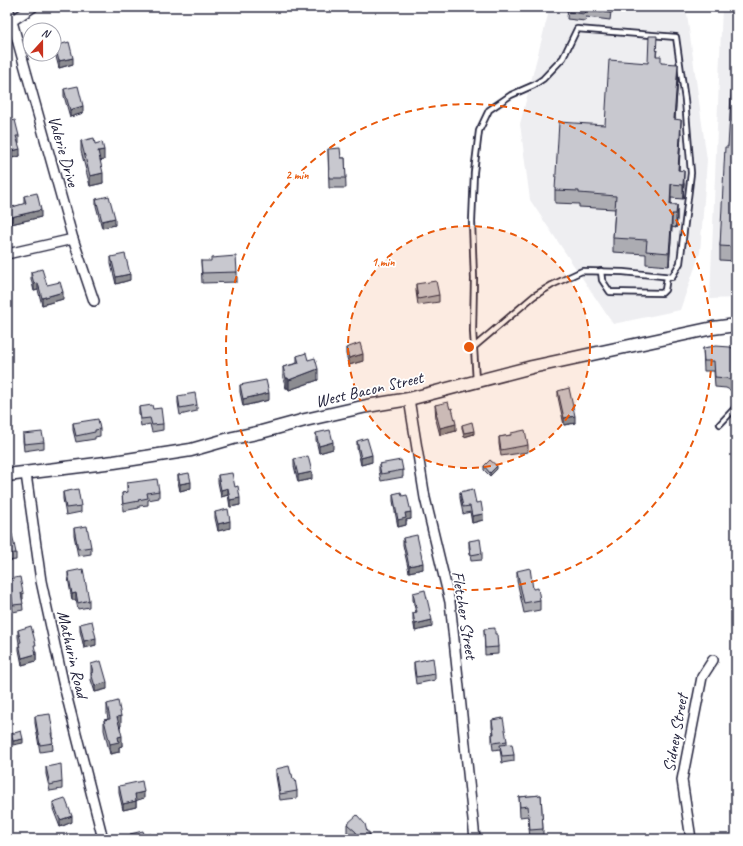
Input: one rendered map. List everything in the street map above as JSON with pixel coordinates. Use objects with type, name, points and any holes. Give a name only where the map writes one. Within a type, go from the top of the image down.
[{"type":"street","name":"Valerie Drive","points":[[8,7],[73,239],[94,302]]},
{"type":"street","points":[[12,21],[33,7]]},
{"type":"street","points":[[7,254],[73,239]]},
{"type":"street","name":"West Bacon Street","points":[[7,475],[26,474],[191,450],[305,420],[367,406],[408,399],[532,367],[736,324]]},
{"type":"street","name":"Fletcher Street","points":[[408,399],[425,498],[450,602],[475,839]]},
{"type":"street","name":"Mathurin Road","points":[[26,474],[40,581],[63,682],[103,839]]},
{"type":"street","name":"Sidney Street","points":[[691,839],[682,780],[702,678],[713,660]]},
{"type":"lane","points":[[474,346],[534,296],[552,285],[582,271],[623,272],[672,278],[680,263],[691,174],[685,100],[676,37],[577,29],[562,58],[543,79],[534,85],[511,95],[490,110],[479,131],[474,172],[472,222],[474,346],[476,381]]},
{"type":"lane","points":[[601,271],[602,280],[610,292],[662,293],[665,290],[667,277]]},
{"type":"lane","points":[[720,424],[736,407]]},
{"type":"shaded area","points":[[550,7],[686,7],[707,160],[700,253],[680,310],[613,324],[530,200],[520,124]]},
{"type":"shaded area","points":[[722,7],[736,7],[736,298],[710,299]]},
{"type":"building","points":[[568,7],[611,7],[610,13],[586,10],[585,14],[567,12]]},
{"type":"building","points":[[735,17],[736,33],[734,33]]},
{"type":"building","points":[[649,36],[657,36],[656,56],[661,56],[661,63],[678,64],[674,119],[681,120],[678,170],[684,171],[683,185],[671,184],[670,205],[677,205],[676,214],[672,214],[669,253],[646,251],[647,240],[613,238],[616,196],[579,193],[579,191],[555,190],[559,122],[605,125],[609,60],[648,63]]},
{"type":"building","points":[[69,42],[73,58],[62,60],[62,44]]},
{"type":"building","points":[[732,79],[736,79],[736,247],[720,246],[725,147],[728,147]]},
{"type":"building","points":[[78,86],[83,106],[70,110],[64,89]]},
{"type":"building","points":[[15,120],[19,136],[16,136],[20,149],[8,152],[7,122]]},
{"type":"building","points":[[94,138],[95,144],[102,142],[104,150],[98,151],[103,173],[90,176],[81,141]]},
{"type":"building","points":[[340,148],[341,158],[345,158],[346,178],[329,178],[328,149]]},
{"type":"building","points":[[37,193],[41,210],[11,217],[9,208],[26,203],[24,196]]},
{"type":"building","points":[[109,196],[115,218],[102,221],[96,199]]},
{"type":"building","points":[[125,254],[130,274],[116,277],[111,257]]},
{"type":"building","points":[[236,256],[237,272],[202,273],[201,261],[211,261],[211,258]]},
{"type":"building","points":[[42,269],[47,285],[60,282],[63,292],[42,298],[38,283],[34,284],[31,272]]},
{"type":"building","points":[[436,281],[439,295],[418,299],[416,284]]},
{"type":"building","points":[[360,343],[363,354],[349,358],[346,348]]},
{"type":"building","points":[[716,346],[730,347],[736,350],[736,383],[726,378],[715,377],[714,361],[704,361],[703,348]]},
{"type":"building","points":[[306,353],[308,360],[315,358],[318,369],[289,380],[286,378],[283,367],[299,363],[297,356]]},
{"type":"building","points":[[266,380],[269,393],[243,399],[240,385]]},
{"type":"building","points":[[569,388],[575,416],[564,418],[558,391]]},
{"type":"building","points":[[195,393],[197,405],[180,408],[178,396]]},
{"type":"building","points":[[448,402],[450,409],[452,408],[456,424],[440,428],[435,405]]},
{"type":"building","points":[[152,405],[153,409],[161,408],[163,424],[152,425],[150,418],[141,419],[139,407]]},
{"type":"building","points":[[98,419],[100,429],[95,430],[95,432],[76,436],[73,423]]},
{"type":"building","points":[[472,422],[474,431],[464,433],[462,425]]},
{"type":"building","points":[[330,430],[333,442],[319,446],[316,433]]},
{"type":"building","points":[[525,430],[528,445],[501,450],[499,437]]},
{"type":"building","points":[[42,432],[44,442],[24,444],[23,434]]},
{"type":"building","points":[[367,438],[372,455],[361,458],[357,441]]},
{"type":"building","points":[[308,456],[312,472],[298,475],[294,459]]},
{"type":"building","points":[[401,460],[403,470],[381,474],[379,464]]},
{"type":"building","points":[[490,460],[497,466],[490,473],[484,466]]},
{"type":"building","points":[[189,473],[191,482],[180,484],[178,475]]},
{"type":"building","points":[[232,473],[235,487],[238,486],[240,498],[230,500],[228,488],[221,490],[218,475]]},
{"type":"building","points":[[157,479],[159,491],[147,493],[148,498],[123,504],[122,493],[128,492],[127,483]]},
{"type":"building","points":[[78,489],[81,506],[66,508],[63,492]]},
{"type":"building","points":[[473,489],[476,503],[481,502],[483,514],[472,516],[470,506],[463,507],[460,492]]},
{"type":"building","points":[[401,492],[402,496],[407,495],[411,512],[405,513],[406,518],[398,520],[393,494]]},
{"type":"building","points":[[228,509],[230,521],[218,524],[215,512]]},
{"type":"building","points":[[87,526],[91,547],[78,549],[74,528]]},
{"type":"building","points":[[12,534],[16,553],[7,554],[7,535]]},
{"type":"building","points":[[417,535],[423,563],[409,566],[403,538]]},
{"type":"building","points":[[480,539],[482,553],[471,555],[469,541]]},
{"type":"building","points":[[530,568],[533,589],[538,588],[540,600],[524,603],[517,571]]},
{"type":"building","points":[[83,569],[89,600],[78,603],[76,593],[72,594],[68,572]]},
{"type":"building","points":[[20,577],[23,593],[21,593],[23,604],[13,605],[9,579]]},
{"type":"building","points":[[425,590],[432,620],[415,624],[413,613],[417,612],[413,593]]},
{"type":"building","points":[[92,621],[96,638],[84,641],[80,624]]},
{"type":"building","points":[[31,626],[36,645],[34,645],[36,654],[22,658],[19,643],[21,642],[18,630]]},
{"type":"building","points":[[495,628],[498,647],[485,648],[484,629]]},
{"type":"building","points":[[433,658],[435,674],[416,677],[414,662]]},
{"type":"building","points":[[101,661],[107,682],[95,686],[91,673],[93,672],[91,664]]},
{"type":"building","points":[[118,701],[121,716],[117,717],[122,736],[118,737],[119,742],[110,744],[104,720],[110,719],[107,704]]},
{"type":"building","points":[[50,714],[53,743],[40,745],[35,716]]},
{"type":"building","points":[[503,718],[507,741],[493,743],[492,734],[494,734],[492,720]]},
{"type":"building","points":[[21,731],[23,739],[13,741],[11,734]]},
{"type":"building","points":[[512,744],[514,755],[502,756],[500,745]]},
{"type":"building","points":[[61,764],[62,782],[50,785],[46,767]]},
{"type":"building","points":[[289,766],[293,779],[295,779],[297,791],[280,794],[276,769]]},
{"type":"building","points":[[142,781],[144,792],[135,794],[136,801],[123,804],[119,786]]},
{"type":"building","points":[[541,795],[543,829],[530,830],[528,806],[520,807],[519,797]]},
{"type":"building","points":[[65,798],[72,816],[60,820],[53,802]]},
{"type":"building","points":[[357,815],[365,824],[367,832],[369,832],[370,839],[358,839],[356,832],[347,824]]},
{"type":"building","points":[[143,831],[144,835],[150,834],[151,839],[131,839],[130,834]]}]
